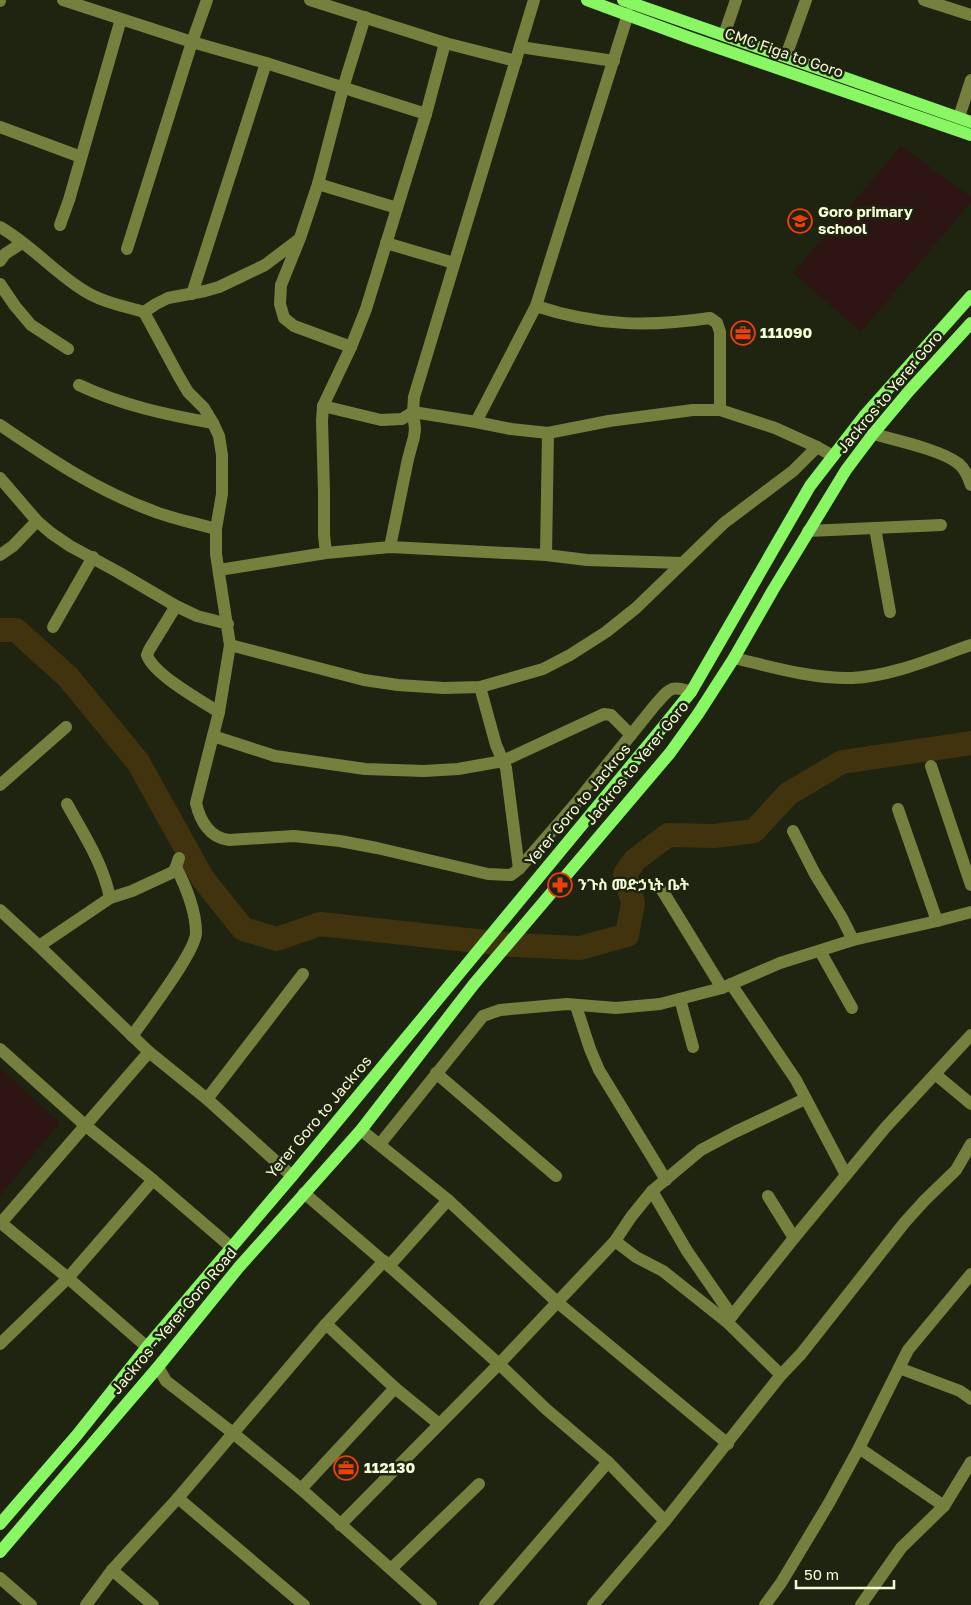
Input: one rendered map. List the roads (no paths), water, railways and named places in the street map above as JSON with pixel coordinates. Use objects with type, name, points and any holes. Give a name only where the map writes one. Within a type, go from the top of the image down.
[{"type":"main road","name":"CMC Figa to Goro","points":[[588,0],[690,38],[971,135]]},
{"type":"main road","points":[[623,0],[965,120]]},
{"type":"main road","points":[[690,38],[694,24]]},
{"type":"main road","points":[[691,692],[810,486],[865,415],[971,296]]},
{"type":"main road","name":"Jackros to Yerer Goro","points":[[376,1111],[474,984],[670,752],[726,672],[808,531],[846,470],[909,391],[971,323]]},
{"type":"main road","name":"Yerer Goro to Jackros","points":[[0,1524],[77,1435],[147,1347],[292,1176],[691,692]]},
{"type":"main road","name":"Jackros - Yerer Goro Road","points":[[0,1552],[158,1367],[220,1290],[376,1111]]},
{"type":"street","points":[[63,0],[426,114]]},
{"type":"street","points":[[128,250],[192,42],[207,0]]},
{"type":"street","points":[[310,0],[445,43],[516,61]]},
{"type":"street","points":[[390,547],[414,437],[414,397],[534,0]]},
{"type":"street","points":[[724,35],[736,0]]},
{"type":"street","points":[[786,56],[806,0]]},
{"type":"street","points":[[924,0],[971,15]]},
{"type":"street","points":[[476,422],[536,306],[628,14]]},
{"type":"street","points":[[351,347],[294,326],[284,318],[280,304],[281,285],[300,238],[318,184],[343,88],[365,17]]},
{"type":"street","points":[[60,225],[121,19]]},
{"type":"street","points":[[326,553],[324,535],[323,406],[351,347],[366,309],[426,114],[445,43]]},
{"type":"street","points":[[520,47],[614,61]]},
{"type":"street","points":[[192,294],[266,63]]},
{"type":"street","points":[[965,120],[971,80]]},
{"type":"street","points":[[0,127],[81,157]]},
{"type":"street","points":[[318,184],[397,208]]},
{"type":"street","points":[[0,227],[84,291],[102,299],[144,312],[188,392],[204,408],[219,436],[222,494],[216,529],[216,554],[230,645],[219,712],[196,803],[199,817],[212,834],[220,839],[229,840],[294,836],[340,842],[378,848],[488,874],[511,875],[519,869],[577,802],[655,704],[669,690],[678,687],[691,692]]},
{"type":"street","points":[[144,312],[168,298],[219,287],[265,265],[300,238]]},
{"type":"street","points":[[0,261],[4,254],[22,243]]},
{"type":"street","points":[[386,243],[454,263]]},
{"type":"street","points":[[0,284],[31,325],[68,349]]},
{"type":"street","points":[[536,306],[556,313],[584,319],[637,324],[678,323],[710,318],[717,323],[720,332],[720,410]]},
{"type":"street","points":[[79,385],[102,396],[174,416],[213,423]]},
{"type":"street","points":[[323,406],[381,420],[402,419],[413,412],[511,429],[548,433],[609,421],[693,410],[720,410],[775,428],[833,456]]},
{"type":"street","points":[[0,425],[89,483],[155,512],[216,529]]},
{"type":"street","points":[[546,555],[548,433]]},
{"type":"street","points":[[873,434],[912,444],[949,458],[961,465],[971,485]]},
{"type":"street","points":[[230,645],[338,674],[398,686],[480,687],[543,669],[570,655],[606,632],[636,608],[724,523],[793,471],[817,447]]},
{"type":"street","points":[[0,478],[37,521],[70,546],[176,606],[197,616],[228,624]]},
{"type":"street","points":[[0,555],[13,546],[37,521]]},
{"type":"street","points":[[808,531],[941,526]]},
{"type":"street","points":[[875,528],[890,612]]},
{"type":"street","points":[[219,570],[326,553],[390,547],[546,555],[587,560],[682,563]]},
{"type":"street","points":[[53,627],[93,558]]},
{"type":"street","points":[[176,606],[147,655],[149,661],[158,670],[219,712]]},
{"type":"street","points":[[734,658],[813,674],[852,678],[877,675],[903,668],[971,645]]},
{"type":"street","points":[[480,687],[508,781],[519,869]]},
{"type":"street","points":[[213,736],[275,756],[365,769],[441,770],[503,762],[604,714],[611,715],[630,734]]},
{"type":"street","points":[[0,785],[66,727]]},
{"type":"street","points":[[931,766],[971,885]]},
{"type":"street","points":[[67,804],[98,859],[107,883],[110,898]]},
{"type":"street","points":[[898,809],[937,921]]},
{"type":"street","points":[[793,831],[853,940]]},
{"type":"street","points":[[39,946],[110,898],[152,883],[173,872],[178,862],[194,914],[196,934],[186,957],[132,1036]]},
{"type":"street","points":[[662,890],[726,986],[796,1080],[846,1175]]},
{"type":"street","points":[[0,910],[149,1052],[207,1099],[292,1176]]},
{"type":"street","points":[[380,1144],[436,1072],[483,1016],[500,1010],[567,1004],[616,1008],[660,1004],[726,986],[780,963],[853,940],[971,912]]},
{"type":"street","points":[[820,950],[852,1008]]},
{"type":"street","points":[[207,1099],[303,974]]},
{"type":"street","points":[[680,999],[693,1047]]},
{"type":"street","points":[[576,1006],[599,1070],[666,1180]]},
{"type":"street","points":[[729,1319],[885,1128],[971,1035]]},
{"type":"street","points":[[0,1049],[86,1126],[231,1247]]},
{"type":"street","points":[[147,1347],[1,1223],[149,1052]]},
{"type":"street","points":[[436,1072],[556,1176]]},
{"type":"street","points":[[935,1074],[971,1104]]},
{"type":"street","points":[[340,1525],[499,1364],[615,1242],[631,1217],[652,1191],[701,1150],[805,1099]]},
{"type":"street","points":[[361,1130],[448,1200],[557,1302],[728,1444]]},
{"type":"street","points":[[594,1605],[728,1444],[781,1375],[801,1354],[905,1222],[956,1170],[971,1144]]},
{"type":"street","points":[[0,1344],[68,1278],[153,1180]]},
{"type":"street","points":[[652,1191],[729,1319]]},
{"type":"street","points":[[304,1193],[387,1263],[546,1409],[608,1462],[665,1521]]},
{"type":"street","points":[[768,1196],[794,1238]]},
{"type":"street","points":[[86,1605],[112,1570],[178,1498],[326,1324],[448,1200]]},
{"type":"street","points":[[615,1242],[636,1257],[663,1271],[729,1319],[781,1375]]},
{"type":"street","points":[[766,1605],[811,1535],[859,1448],[908,1350],[971,1274]]},
{"type":"street","points":[[326,1324],[396,1388],[439,1424]]},
{"type":"street","points":[[158,1367],[166,1381],[301,1489],[431,1605]]},
{"type":"street","points":[[899,1368],[960,1391],[971,1399]]},
{"type":"street","points":[[301,1489],[396,1388]]},
{"type":"street","points":[[859,1448],[944,1506]]},
{"type":"street","points":[[485,1605],[608,1462]]},
{"type":"street","points":[[861,1605],[901,1548],[944,1506],[971,1462]]},
{"type":"street","points":[[391,1569],[479,1484]]},
{"type":"street","points":[[178,1498],[304,1605]]},
{"type":"street","points":[[112,1570],[153,1605]]},
{"type":"street","points":[[0,1578],[32,1605]]},
{"type":"waterway","points":[[0,630],[16,630],[68,677],[138,762],[203,879],[243,929],[277,939],[320,924],[514,945],[580,948],[627,935],[633,903],[625,874],[635,860],[668,835],[714,836],[754,831],[788,794],[842,762],[971,743]]},
{"type":"place","name":"Goro primary school","points":[[800,221]]},
{"type":"place","name":"111090","points":[[743,333]]},
{"type":"place","name":"ንጉስ መድኃኒት ቤት","points":[[560,885]]},
{"type":"place","name":"112130","points":[[346,1468]]}]
